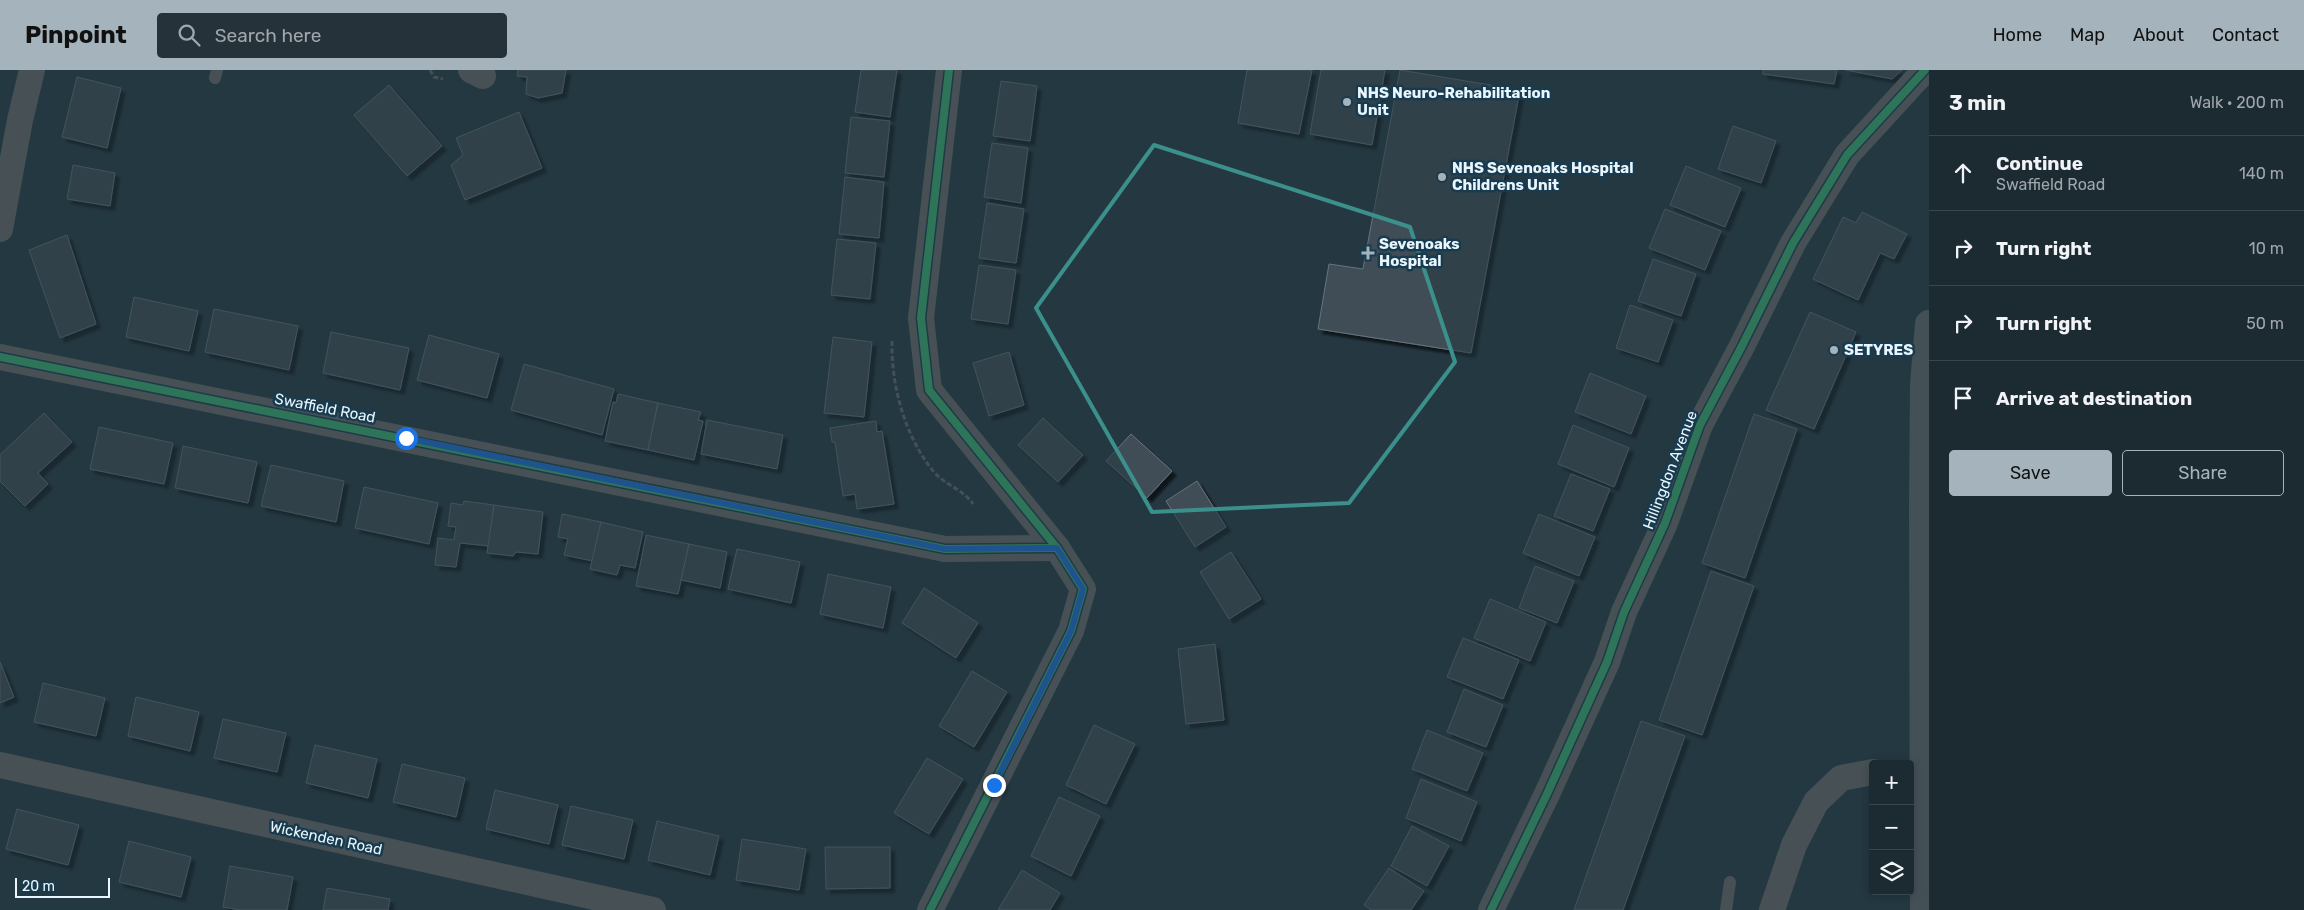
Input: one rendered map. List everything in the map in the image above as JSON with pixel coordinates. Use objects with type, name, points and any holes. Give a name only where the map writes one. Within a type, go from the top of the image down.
[{"type":"highway","points":[[1924,910],[1917,769],[1926,570],[1924,384],[1929,324]]},
{"type":"street","points":[[0,229],[20,120],[32,70]]},
{"type":"street","points":[[930,910],[1071,631],[1083,589],[1057,548],[929,390],[921,318],[949,70]]},
{"type":"street","name":"Hillingdon Avenue","points":[[1490,910],[1547,794],[1607,662],[1624,612],[1665,523],[1700,425],[1793,243],[1847,155],[1925,70]]},
{"type":"street","name":"Swaffield Road","points":[[0,357],[945,549],[1057,548]]},
{"type":"street","name":"Wickenden Road","points":[[0,765],[652,910]]},
{"type":"street","points":[[1772,910],[1794,844],[1816,802],[1841,778],[1869,773]]},
{"type":"lane","points":[[1726,910],[1730,882]]},
{"type":"highlighted area","points":[[1154,145],[1410,227],[1455,362],[1349,503],[1152,512],[1036,308]]},
{"type":"building","points":[[518,70],[566,70],[562,93],[538,98],[526,94],[527,77],[517,76]]},
{"type":"building","points":[[861,70],[897,70],[890,117],[855,112]]},
{"type":"building","points":[[1247,70],[1312,70],[1299,134],[1238,123]]},
{"type":"building","name":"NHS Neuro-Rehabilitation Unit","points":[[1321,70],[1385,70],[1372,145],[1310,134]]},
{"type":"building","name":"NHS Sevenoaks Hospital Childrens Unit","points":[[1400,70],[1520,90],[1471,353],[1318,329],[1329,264],[1363,269]]},
{"type":"building","points":[[1763,70],[1837,70],[1834,84],[1763,74]]},
{"type":"building","points":[[1846,70],[1902,70],[1892,79]]},
{"type":"building","points":[[77,77],[121,88],[107,148],[62,137]]},
{"type":"building","points":[[1001,81],[1037,86],[1030,141],[993,136]]},
{"type":"building","points":[[389,85],[442,146],[407,176],[354,115]]},
{"type":"building","points":[[519,112],[542,168],[465,200],[451,165],[463,155],[456,138]]},
{"type":"building","points":[[851,117],[890,121],[884,177],[845,173]]},
{"type":"building","points":[[1733,126],[1776,141],[1761,183],[1718,169]]},
{"type":"building","points":[[992,143],[1028,148],[1021,203],[984,197]]},
{"type":"building","points":[[73,165],[115,173],[110,206],[67,199]]},
{"type":"building","points":[[1686,166],[1741,188],[1725,227],[1670,205]]},
{"type":"building","points":[[845,177],[884,182],[879,238],[839,234]]},
{"type":"building","points":[[987,203],[1024,209],[1016,263],[979,258]]},
{"type":"building","points":[[1665,209],[1721,231],[1705,270],[1649,248]]},
{"type":"building","points":[[1862,212],[1907,234],[1894,259],[1880,253],[1858,300],[1813,279],[1843,217],[1856,223]]},
{"type":"building","points":[[67,235],[96,324],[60,338],[29,250]]},
{"type":"building","points":[[837,239],[876,243],[870,299],[831,295]]},
{"type":"building","points":[[1653,259],[1696,274],[1681,316],[1638,301]]},
{"type":"building","points":[[979,265],[1016,270],[1008,324],[971,319]]},
{"type":"building","points":[[134,297],[198,311],[189,351],[126,337]]},
{"type":"building","points":[[1630,305],[1673,320],[1658,362],[1616,348]]},
{"type":"building","points":[[214,309],[298,326],[289,370],[205,352]]},
{"type":"building","points":[[1810,312],[1856,332],[1814,429],[1766,410]]},
{"type":"building","points":[[331,332],[409,348],[400,390],[323,373]]},
{"type":"building","points":[[429,335],[499,354],[487,398],[417,380]]},
{"type":"building","points":[[833,337],[872,342],[864,417],[824,413]]},
{"type":"building","points":[[1009,352],[1024,405],[989,416],[973,363]]},
{"type":"building","points":[[524,364],[614,389],[602,435],[511,410]]},
{"type":"building","points":[[1590,373],[1646,396],[1631,434],[1575,412]]},
{"type":"building","points":[[618,394],[658,403],[648,450],[605,441],[613,402],[616,403]]},
{"type":"building","points":[[658,403],[701,412],[698,420],[703,421],[694,460],[648,450]]},
{"type":"building","points":[[44,413],[72,442],[38,473],[48,484],[25,506],[0,481],[0,455]]},
{"type":"building","points":[[1754,414],[1797,429],[1745,578],[1702,563]]},
{"type":"building","points":[[1043,418],[1083,455],[1058,482],[1018,445]]},
{"type":"building","points":[[707,420],[783,435],[777,469],[701,454]]},
{"type":"building","points":[[876,421],[877,432],[882,431],[894,504],[857,509],[855,494],[843,496],[835,442],[832,442],[830,428]]},
{"type":"building","points":[[1573,425],[1629,448],[1614,487],[1558,464]]},
{"type":"building","points":[[99,427],[173,443],[164,484],[90,469]]},
{"type":"building","points":[[1131,434],[1172,471],[1147,498],[1106,461]]},
{"type":"building","points":[[183,446],[257,462],[248,503],[175,488]]},
{"type":"building","points":[[271,465],[344,481],[336,522],[261,506]]},
{"type":"building","points":[[1571,474],[1610,489],[1593,531],[1554,516]]},
{"type":"building","points":[[1197,481],[1226,527],[1195,547],[1166,501]]},
{"type":"building","points":[[364,487],[438,503],[429,544],[355,528]]},
{"type":"building","points":[[464,501],[494,505],[489,546],[460,543],[456,567],[435,565],[438,538],[454,540],[456,527],[448,526],[451,503],[463,505]]},
{"type":"building","points":[[494,505],[543,512],[538,554],[516,552],[513,556],[487,553]]},
{"type":"building","points":[[562,514],[601,522],[593,561],[564,555],[568,539],[558,537]]},
{"type":"building","points":[[1539,514],[1595,537],[1579,576],[1523,553]]},
{"type":"building","points":[[601,522],[643,532],[635,568],[620,565],[617,575],[590,569]]},
{"type":"building","points":[[646,535],[689,544],[678,594],[636,586]]},
{"type":"building","points":[[689,544],[727,552],[720,588],[681,580]]},
{"type":"building","points":[[737,549],[800,562],[791,603],[728,589]]},
{"type":"building","points":[[1231,552],[1261,599],[1229,619],[1200,572]]},
{"type":"building","points":[[1535,566],[1574,581],[1557,623],[1519,608]]},
{"type":"building","points":[[1711,571],[1754,586],[1702,735],[1659,720]]},
{"type":"building","points":[[828,574],[891,587],[883,628],[820,614]]},
{"type":"building","points":[[924,588],[978,623],[956,658],[902,623]]},
{"type":"building","points":[[1490,599],[1546,622],[1530,661],[1474,638]]},
{"type":"building","points":[[1463,638],[1519,660],[1503,699],[1447,677]]},
{"type":"building","points":[[1215,644],[1224,720],[1186,724],[1178,649]]},
{"type":"building","points":[[0,662],[14,697],[0,703]]},
{"type":"building","points":[[972,671],[1007,692],[974,747],[939,726]]},
{"type":"building","points":[[43,683],[105,698],[96,736],[34,722]]},
{"type":"building","points":[[1464,689],[1503,705],[1486,747],[1447,732]]},
{"type":"building","points":[[136,697],[199,712],[190,751],[128,736]]},
{"type":"building","points":[[223,719],[286,733],[277,772],[214,758]]},
{"type":"building","points":[[1641,721],[1685,736],[1623,910],[1574,910]]},
{"type":"building","points":[[1094,725],[1135,744],[1106,804],[1066,785]]},
{"type":"building","points":[[1427,730],[1483,753],[1467,791],[1412,769]]},
{"type":"building","points":[[315,745],[377,759],[368,798],[306,783]]},
{"type":"building","points":[[927,758],[963,779],[929,834],[894,813]]},
{"type":"building","points":[[402,764],[465,778],[456,817],[393,802]]},
{"type":"building","points":[[1421,779],[1477,802],[1461,841],[1406,818]]},
{"type":"building","points":[[495,790],[558,805],[549,844],[486,829]]},
{"type":"building","points":[[1059,797],[1100,816],[1071,876],[1031,856]]},
{"type":"building","points":[[571,806],[633,820],[624,859],[562,845]]},
{"type":"building","points":[[17,809],[79,825],[68,865],[6,849]]},
{"type":"building","points":[[657,821],[719,836],[710,875],[648,860]]},
{"type":"building","points":[[1412,826],[1449,846],[1427,886],[1391,866]]},
{"type":"building","points":[[742,839],[806,849],[799,890],[736,880]]},
{"type":"building","points":[[129,841],[191,857],[181,897],[119,882]]},
{"type":"building","points":[[825,847],[890,847],[890,888],[826,889]]},
{"type":"building","points":[[230,866],[293,877],[287,910],[241,910],[223,907]]},
{"type":"building","points":[[1389,868],[1424,891],[1411,910],[1371,910],[1364,905]]},
{"type":"building","points":[[1022,870],[1060,893],[1050,910],[998,910]]},
{"type":"building","points":[[327,888],[390,899],[388,910],[323,910]]},
{"type":"cycle path","points":[[930,910],[1071,631],[1083,589],[1057,548],[929,390],[921,318],[949,70]]},
{"type":"cycle path","points":[[1491,910],[1547,794],[1607,662],[1624,612],[1665,523],[1700,425],[1793,243],[1847,155],[1925,70]]},
{"type":"cycle path","points":[[0,357],[945,549],[1057,548]]},
{"type":"place","name":"NHS Neuro-Rehabilitation Unit","points":[[1347,102]]},
{"type":"place","name":"NHS Sevenoaks Hospital Childrens Unit","points":[[1442,177]]},
{"type":"place","name":"Sevenoaks Hospital","points":[[1368,253]]},
{"type":"place","name":"SETYRES","points":[[1834,350]]},
{"type":"route","points":[[406,438],[945,549],[1057,548],[1083,589],[1071,631],[994,785]]}]
